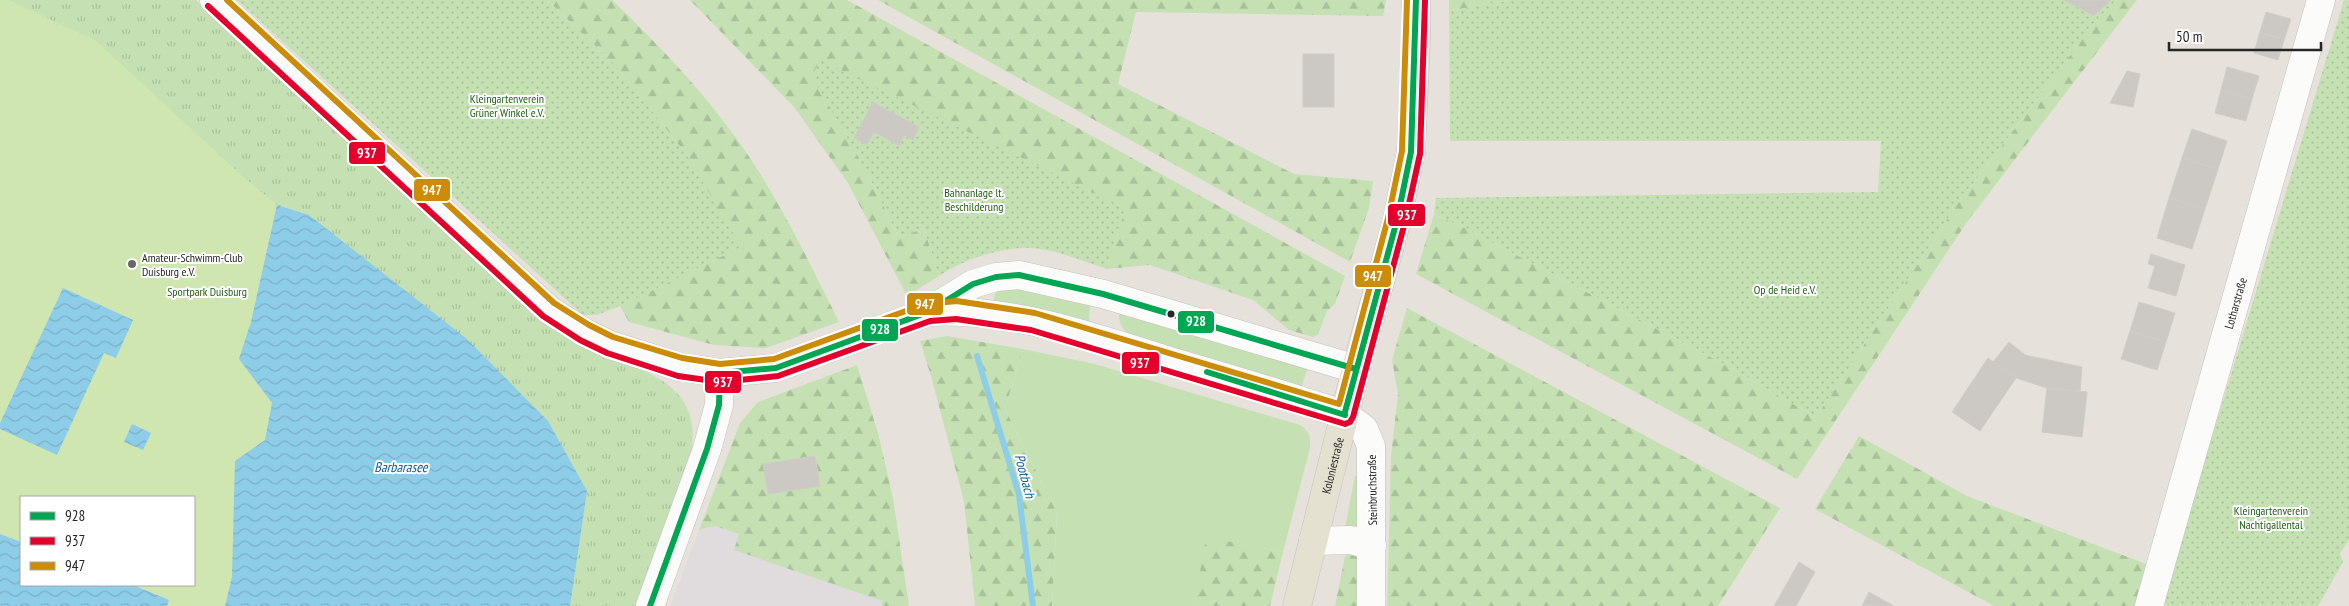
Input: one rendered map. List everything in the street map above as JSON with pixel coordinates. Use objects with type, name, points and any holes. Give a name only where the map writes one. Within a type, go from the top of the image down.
[{"type":"main road","name":"Koloniestraße","points":[[1297,606],[1344,414],[1397,220],[1411,152],[1416,0]]},
{"type":"street","points":[[214,0],[550,310],[585,333],[610,346],[680,367],[720,373],[776,368],[928,312],[974,284],[996,277],[1019,275],[1104,294],[1356,369]]},
{"type":"street","name":"Lotharstraße","points":[[2149,606],[2321,0]]},
{"type":"street","name":"Steinbruchstraße","points":[[928,312],[956,310],[1033,321],[1105,340],[1344,414],[1364,429],[1371,446],[1371,606]]},
{"type":"street","points":[[650,606],[707,449],[719,405],[720,373]]},
{"type":"street","name":"Steinbruchstraße","points":[[1313,541],[1351,540],[1372,546]]},
{"type":"shaded area","points":[[715,526],[739,534],[735,550],[882,601],[881,606],[670,606],[699,530]]},
{"type":"green space","name":"Sportpark Duisburg","points":[[0,0],[196,0],[299,94],[619,359],[653,375],[678,394],[686,406],[691,420],[690,460],[641,606],[0,606]]},
{"type":"green space","name":"Amateur-Schwimm-Club Duisburg e.V.","points":[[0,0],[9,0],[96,41],[241,175],[277,205],[251,322],[239,359],[273,403],[265,440],[235,461],[232,577],[225,606],[167,606],[168,600],[135,586],[195,586],[195,496],[20,496],[20,542],[0,534]]},
{"type":"green space","name":"Kleingartenverein Grüner Winkel e.V.","points":[[237,0],[547,0],[613,63],[687,155],[741,247],[620,306],[597,315],[583,315]]},
{"type":"green space","points":[[547,0],[612,0],[680,70],[727,125],[769,187],[839,322],[766,348],[714,345],[629,322],[620,306],[740,247],[687,155],[613,63]]},
{"type":"green space","points":[[690,0],[847,0],[1345,276],[1335,304],[1327,311],[1318,335],[1313,337],[1289,330],[1253,300],[1150,265],[1107,269],[1125,208],[868,174],[899,238],[924,228],[939,276],[907,296],[848,183],[794,107]]},
{"type":"green space","points":[[878,0],[1386,0],[1383,16],[1136,12],[1118,84],[1294,174],[1373,181],[1369,208],[1350,262]]},
{"type":"green space","points":[[1449,0],[1510,0],[1449,11]]},
{"type":"green space","name":"Op de Heid e.V.","points":[[1510,0],[2116,0],[2096,21],[1956,206],[1816,417],[1722,363],[1469,230],[1434,214],[1436,198],[1878,192],[1881,141],[1450,141],[1449,11]]},
{"type":"green space","points":[[2116,0],[2137,0],[1967,222],[1797,479],[1416,274],[1434,214],[1469,230],[1722,363],[1816,417],[1956,206],[2096,21]]},
{"type":"green space","name":"Kleingartenverein Nachtigallental","points":[[2344,0],[2349,0],[2349,539],[2340,554],[2343,562],[2318,606],[2167,606],[2162,603]]},
{"type":"green space","name":"Bahnanlage lt. Beschilderung","points":[[820,60],[1125,208],[1107,269],[1043,249],[1022,248],[1000,251],[979,257],[958,265],[939,276],[924,228],[899,238],[868,174],[812,76]]},
{"type":"green space","points":[[1016,288],[1091,302],[1090,325],[992,303],[997,290]]},
{"type":"green space","points":[[1407,308],[1780,508],[1718,606],[1387,606],[1391,456],[1398,394],[1392,360]]},
{"type":"green space","points":[[1120,309],[1308,366],[1301,389],[1132,338],[1121,325],[1119,318]]},
{"type":"green space","points":[[947,336],[1023,349],[1005,409],[1057,513],[1052,606],[975,606],[964,501],[920,341]]},
{"type":"green space","points":[[1023,349],[1095,364],[1300,425],[1309,435],[1310,448],[1283,552],[1207,538],[1194,606],[1052,606],[1057,513],[1005,409]]},
{"type":"green space","points":[[857,365],[878,433],[893,498],[909,606],[882,606],[882,601],[734,550],[739,534],[715,526],[699,530],[740,423],[758,402]]},
{"type":"green space","points":[[1859,436],[1967,496],[2149,565],[2139,606],[1994,606],[1815,509]]},
{"type":"green space","points":[[1358,475],[1362,535],[1345,528],[1355,476]]},
{"type":"green space","points":[[1206,537],[1283,552],[1270,606],[1194,606]]},
{"type":"green space","points":[[1356,554],[1361,558],[1359,606],[1335,606],[1345,556]]},
{"type":"water","name":"Barbarasee","points":[[277,205],[309,215],[467,339],[548,421],[587,491],[570,606],[225,606],[232,577],[235,461],[265,440],[272,403],[239,359],[251,322]]},
{"type":"water","points":[[63,288],[133,320],[116,358],[104,353],[57,455],[0,429],[0,423]]},
{"type":"water","points":[[132,424],[151,433],[143,450],[124,442]]},
{"type":"water","points":[[0,534],[20,542],[20,586],[135,586],[169,600],[167,606],[0,606]]},
{"type":"building","points":[[2064,0],[2111,0],[2094,16]]},
{"type":"building","points":[[2266,12],[2291,19],[2284,40],[2260,32]]},
{"type":"building","points":[[2260,32],[2284,40],[2278,60],[2254,53]]},
{"type":"building","points":[[1303,54],[1334,54],[1334,107],[1303,107]]},
{"type":"building","points":[[2227,67],[2259,76],[2252,99],[2221,90]]},
{"type":"building","points":[[2127,71],[2140,74],[2133,107],[2110,103]]},
{"type":"building","points":[[2221,90],[2252,99],[2246,121],[2215,113]]},
{"type":"building","points":[[873,102],[919,127],[913,140],[904,135],[899,146],[874,132],[867,145],[854,138]]},
{"type":"building","points":[[2192,129],[2227,141],[2218,169],[2182,158]]},
{"type":"building","points":[[2182,158],[2218,169],[2205,209],[2169,198]]},
{"type":"building","points":[[2169,198],[2205,209],[2192,249],[2157,238]]},
{"type":"building","points":[[2151,254],[2185,265],[2176,296],[2148,288],[2155,266],[2148,264]]},
{"type":"building","points":[[2139,302],[2175,313],[2166,342],[2130,331]]},
{"type":"building","points":[[2130,331],[2166,342],[2157,370],[2121,359]]},
{"type":"building","points":[[2009,342],[2025,355],[2082,367],[2080,391],[2047,388],[2016,378],[1993,362]]},
{"type":"building","points":[[1988,358],[2016,378],[1980,431],[1952,412]]},
{"type":"building","points":[[2047,388],[2087,392],[2082,437],[2042,432]]},
{"type":"building","points":[[815,456],[820,486],[768,494],[763,464]]},
{"type":"building","points":[[1799,562],[1815,572],[1796,606],[1774,606]]},
{"type":"building","points":[[1869,592],[1894,606],[1862,606]]},
{"type":"waterway","name":"Pootbach","points":[[977,356],[1019,495],[1033,606]]},
{"type":"transit line","name":"947","points":[[227,0],[554,303],[589,325],[613,337],[682,358],[720,364],[774,359],[925,304],[957,301],[1035,313],[1339,404],[1388,218],[1402,151],[1407,0]]},
{"type":"transit line","name":"928","points":[[1345,412],[1397,220],[1411,152],[1416,0]]},
{"type":"transit line","name":"937","points":[[208,6],[543,316],[580,340],[607,353],[678,376],[720,382],[778,376],[930,321],[956,319],[1031,330],[1345,424],[1350,422],[1353,417],[1405,222],[1420,154],[1425,0]]},
{"type":"transit line","name":"928","points":[[720,373],[776,368],[928,312],[973,284],[996,277],[1019,275],[1103,294],[1356,369]]},
{"type":"transit line","name":"928","points":[[1207,372],[1345,415]]},
{"type":"transit line","name":"928","points":[[650,606],[707,449],[719,405],[720,373]]},
{"type":"place","name":"Amateur-Schwimm-Club Duisburg e.V.","points":[[132,264]]}]
